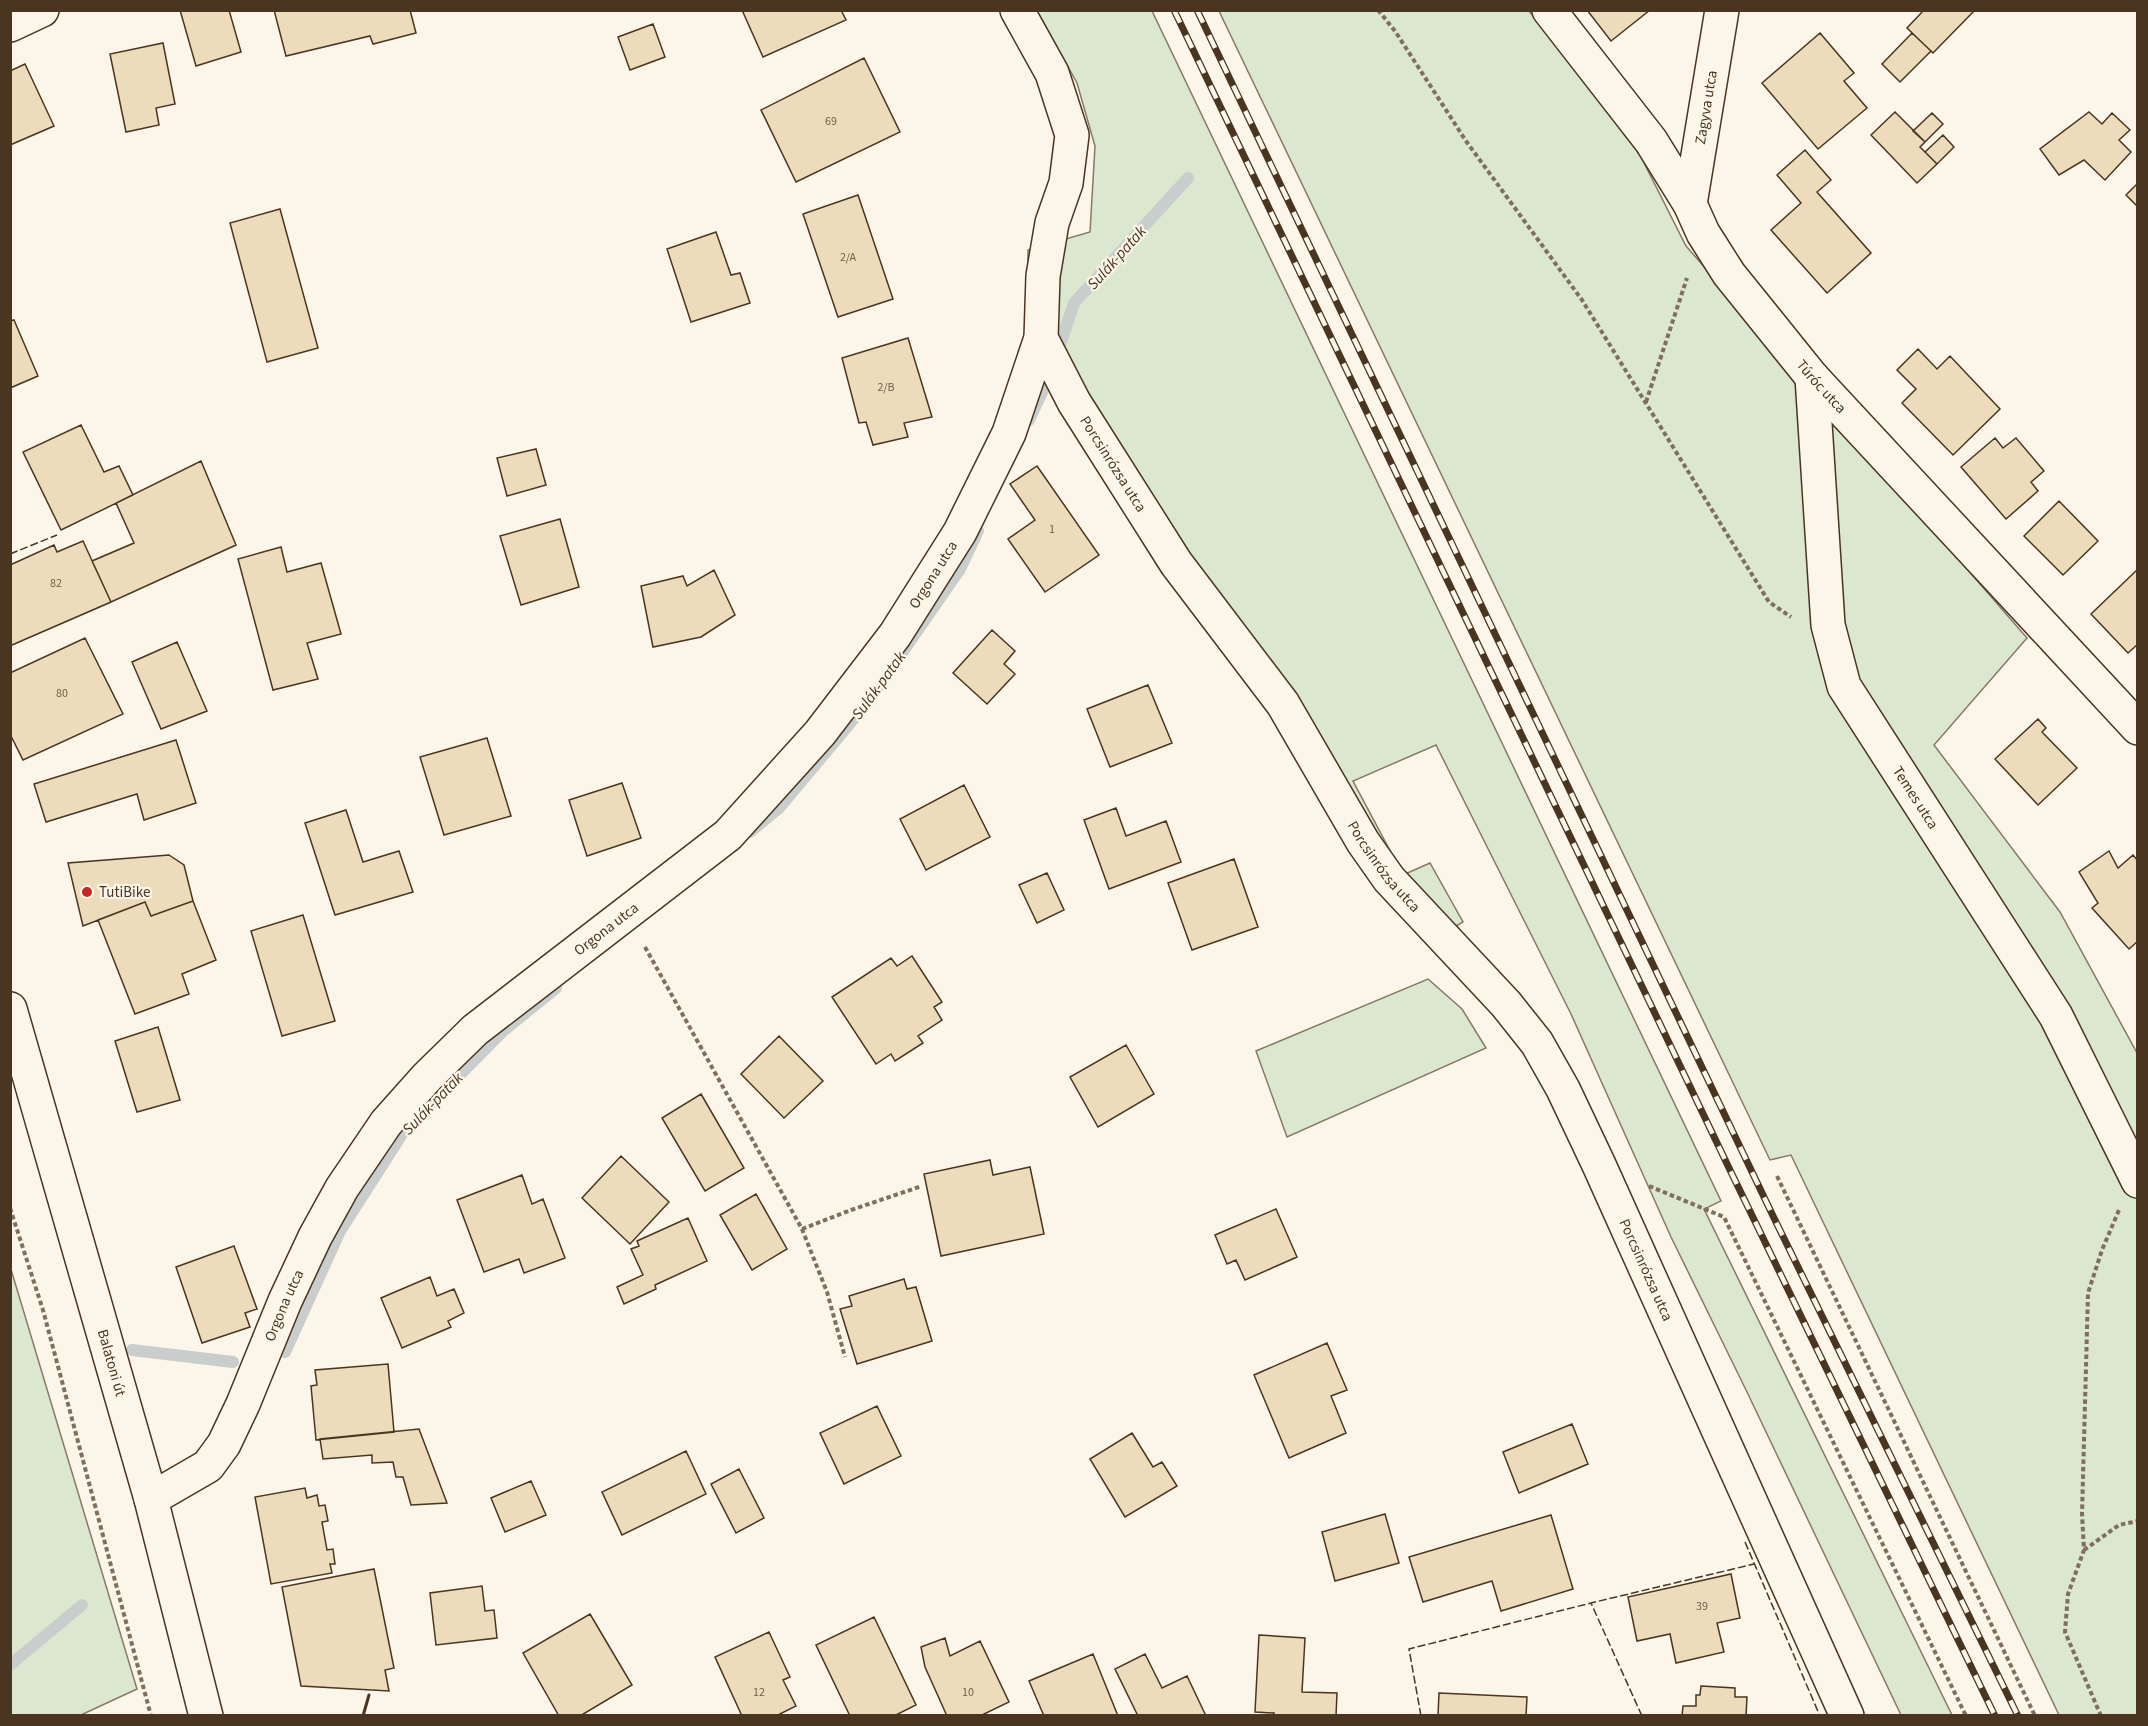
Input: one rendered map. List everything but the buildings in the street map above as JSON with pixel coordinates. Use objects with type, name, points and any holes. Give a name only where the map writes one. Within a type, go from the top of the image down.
[{"type":"street","points":[[10,25],[42,10]]},
{"type":"street","name":"Porcsinrózsa utca","points":[[1017,10],[1052,73],[1072,135],[1066,183],[1052,223],[1043,276],[1041,338],[1074,402],[1176,563],[1283,704],[1363,842],[1389,879],[1506,1004],[1537,1043],[1563,1089],[1599,1165],[1847,1716]]},
{"type":"street","name":"Túróc utca","points":[[1549,10],[1651,141],[1729,274],[1812,377],[2138,728]]},
{"type":"street","name":"Zagyva utca","points":[[1696,218],[1722,10]]},
{"type":"street","name":"Orgona utca","points":[[151,1499],[207,1466],[224,1444],[315,1237],[342,1188],[393,1115],[427,1077],[475,1030],[728,835],[820,733],[896,635],[960,532],[1004,443],[1041,338]]},
{"type":"street","name":"Temes utca","points":[[1812,377],[1828,625],[1844,686],[2055,1017],[2133,1172]]},
{"type":"street","name":"Balatoni út","points":[[11,1010],[151,1499],[206,1716]]},
{"type":"path","points":[[1378,10],[1395,31],[1466,141],[1582,300],[1769,602],[1800,624],[1828,625]]},
{"type":"path","points":[[1645,403],[1696,218]]},
{"type":"path","points":[[651,956],[802,1229],[827,1292],[845,1357]]},
{"type":"path","points":[[1599,1165],[1724,1217],[1966,1716]]},
{"type":"path","points":[[2101,1716],[2065,1632],[2068,1594],[2084,1550],[2082,1514],[2088,1293],[2102,1250],[2133,1172]]},
{"type":"path","points":[[1777,1176],[2035,1716]]},
{"type":"path","points":[[802,1229],[922,1186]]},
{"type":"path","points":[[10,1208],[46,1321],[151,1716]]},
{"type":"path","points":[[2084,1550],[2120,1525],[2138,1521]]},
{"type":"green space","points":[[1037,11],[1152,11],[1721,1201],[1704,1209],[1952,1715],[1901,1715],[1671,1237],[1571,1014],[1436,745],[1353,781],[1403,875],[1430,863],[1463,922],[1449,930],[1383,859],[1027,338],[1028,250],[1090,232],[1095,146],[1077,83]]},
{"type":"green space","points":[[1219,11],[1529,11],[1640,155],[1686,246],[2027,638],[1934,745],[2060,912],[2137,1053],[2137,1715],[2059,1715],[1791,1155],[1770,1160]]},
{"type":"green space","points":[[1428,979],[1462,1009],[1486,1048],[1287,1137],[1256,1051]]},
{"type":"green space","points":[[10,1266],[137,1689],[81,1715],[11,1715]]},
{"type":"waterway","name":"Sulák-patak","points":[[1060,345],[1074,303],[1188,178]]},
{"type":"waterway","name":"Sulák-patak","points":[[1029,420],[1044,388]]},
{"type":"waterway","name":"Sulák-patak","points":[[750,832],[779,808],[867,703],[960,569],[978,531]]},
{"type":"waterway","name":"Sulák-patak","points":[[285,1352],[340,1231],[404,1131],[503,1031],[556,988]]},
{"type":"waterway","name":"Sulák-patak","points":[[132,1350],[233,1362]]},
{"type":"waterway","points":[[10,1665],[82,1605]]},
{"type":"railway","points":[[1174,10],[1730,1170],[1995,1716]]},
{"type":"railway","points":[[1197,10],[1774,1218],[2018,1716]]},
{"type":"fence","points":[[10,554],[57,535]]},
{"type":"fence","points":[[1745,1542],[1820,1716]]},
{"type":"fence","points":[[1642,1716],[1591,1603],[1754,1564]]},
{"type":"fence","points":[[1421,1716],[1409,1649],[1591,1603]]},
{"type":"wall","points":[[363,1716],[369,1695]]},
{"type":"place","name":"TutiBike","points":[[87,892]]}]
